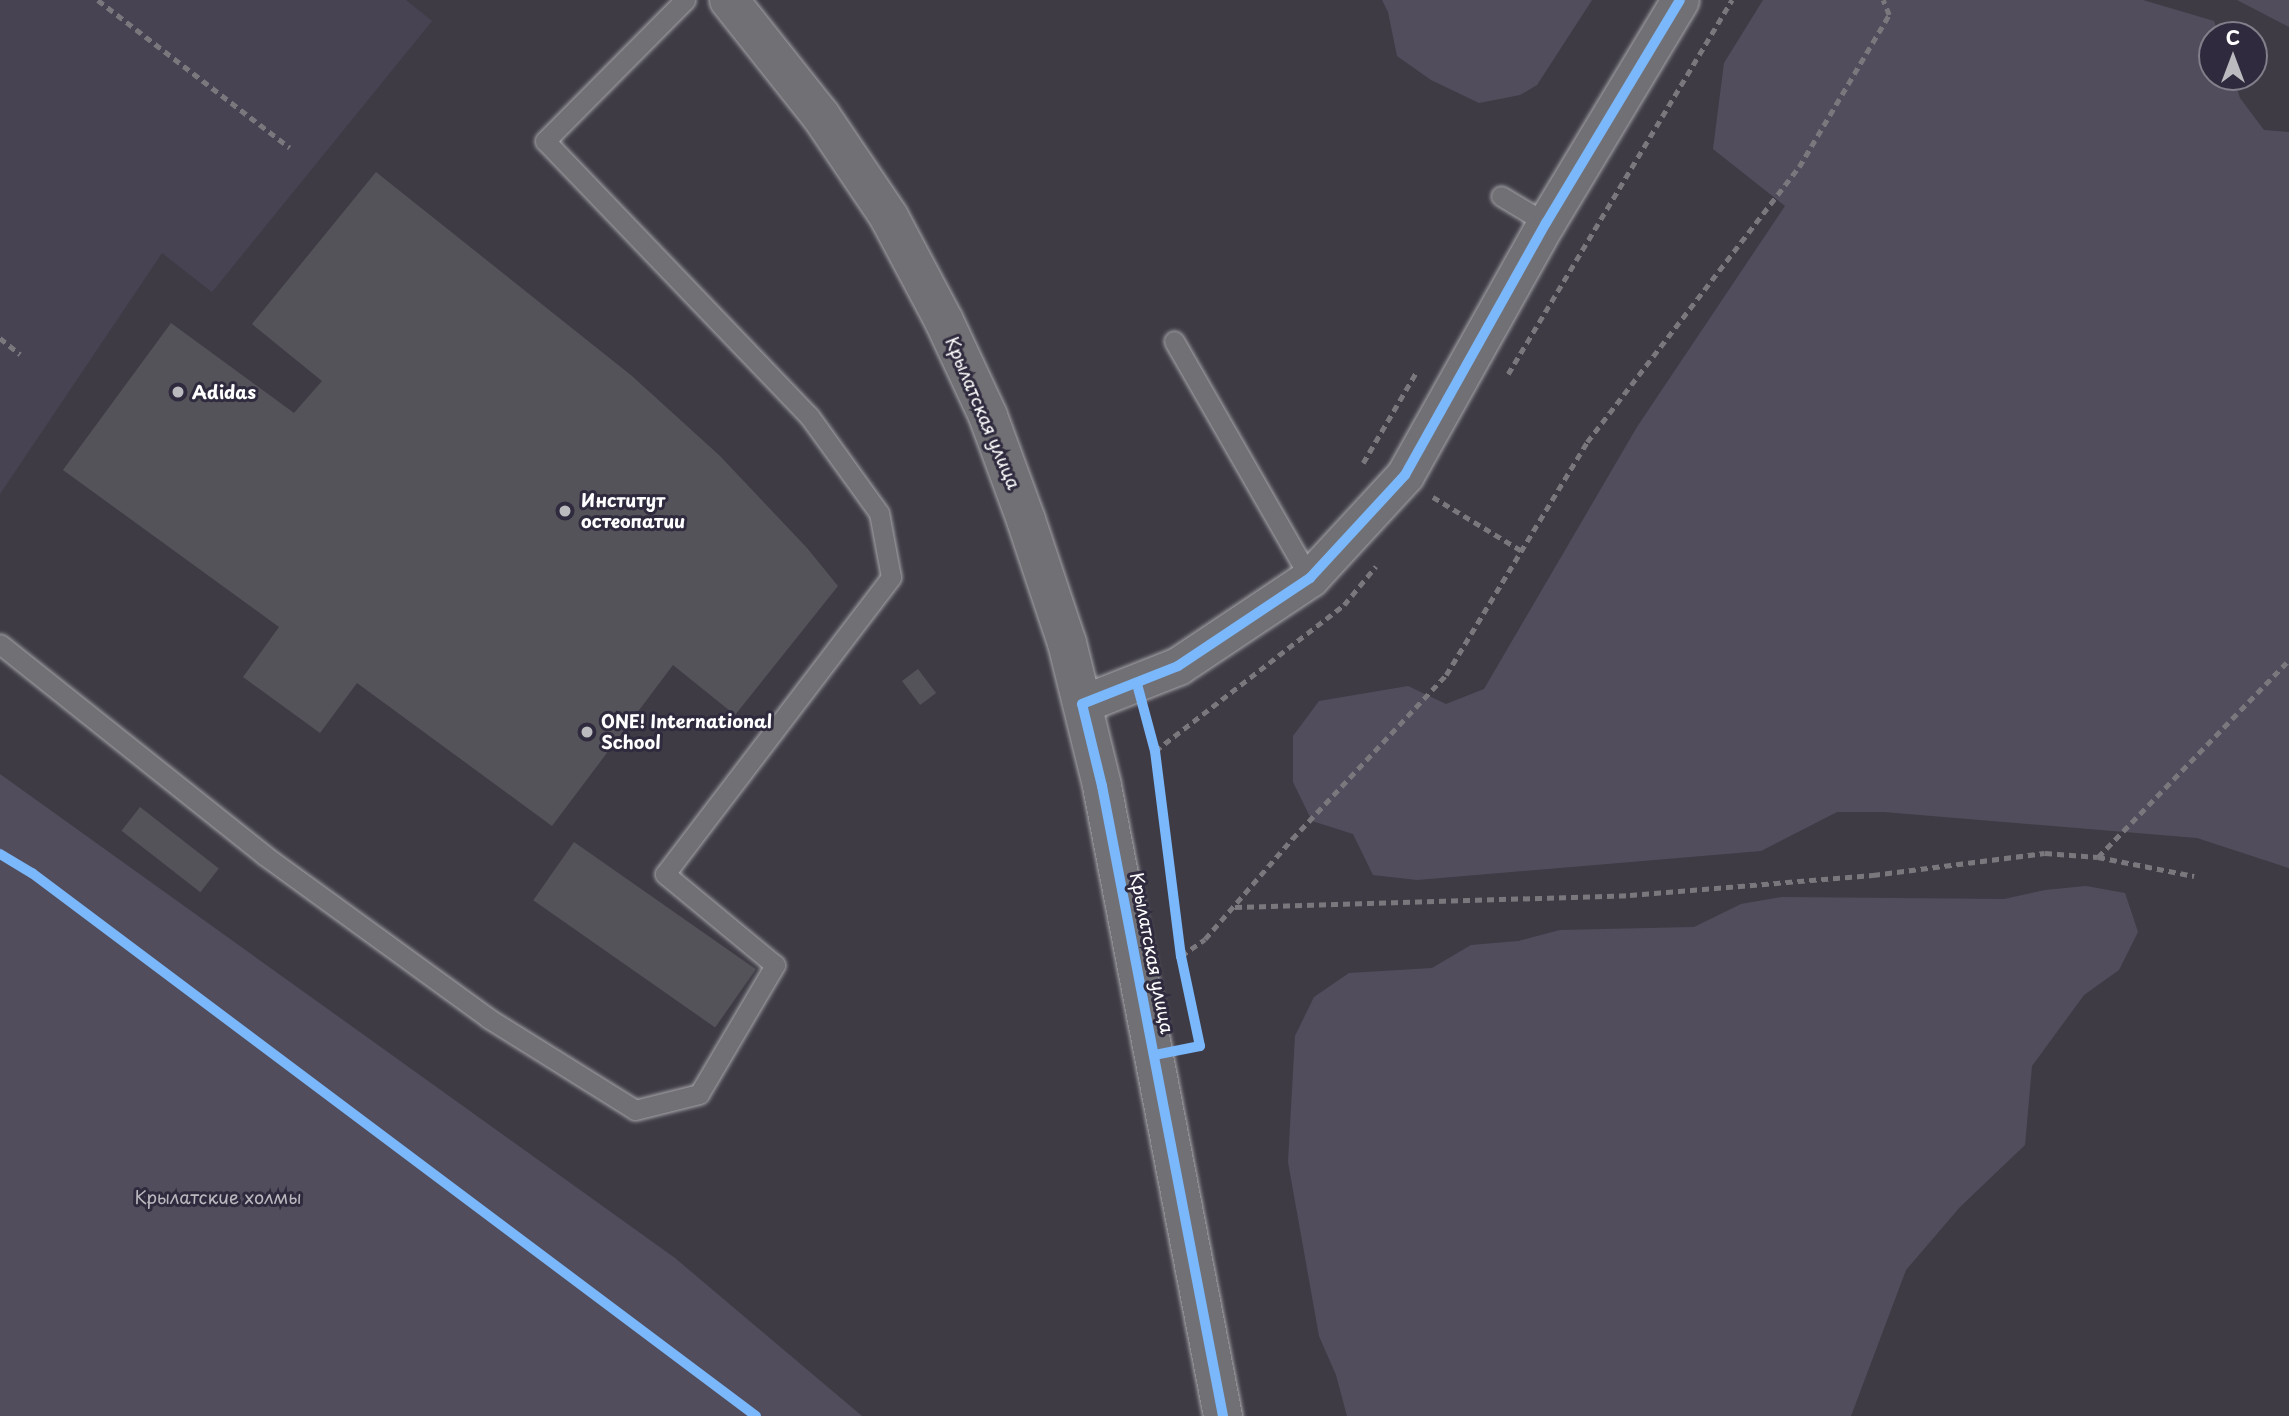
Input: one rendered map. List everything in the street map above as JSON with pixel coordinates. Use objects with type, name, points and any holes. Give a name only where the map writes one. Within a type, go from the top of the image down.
[{"type":"main road","name":"Крылатская улица","points":[[729,0],[829,127],[889,217],[944,321],[988,416],[1026,520],[1066,643],[1102,786],[1223,1416]]},
{"type":"street","points":[[1082,704],[1178,666],[1310,578],[1405,475],[1546,223],[1680,0]]},
{"type":"lane","points":[[0,644],[264,855],[488,1018],[635,1110],[699,1094],[775,965],[665,874],[891,577],[879,513],[809,416],[545,141],[685,0]]},
{"type":"lane","points":[[1501,196],[1546,223]]},
{"type":"lane","points":[[1174,341],[1310,578]]},
{"type":"path","points":[[99,0],[290,148]]},
{"type":"path","points":[[1181,956],[1205,939],[1292,839],[1446,675],[1587,442],[1799,167],[1889,15],[1883,0]]},
{"type":"path","points":[[0,338],[20,354]]},
{"type":"path","points":[[1405,475],[1432,496],[1522,551]]},
{"type":"path","points":[[2098,857],[2289,660]]},
{"type":"path","points":[[1234,907],[1630,895],[1873,875],[2045,853],[2098,857],[2194,876]]},
{"type":"shaded area","points":[[0,0],[406,0],[432,21],[212,292],[162,253],[0,494]]},
{"type":"green space","points":[[1382,0],[1592,0],[1537,85],[1520,95],[1479,103],[1431,80],[1397,56],[1388,12]]},
{"type":"green space","points":[[1763,0],[2143,0],[2214,21],[2198,21],[2198,91],[2238,91],[2264,130],[2289,132],[2289,868],[2197,838],[1884,812],[1837,812],[1761,851],[1417,880],[1373,875],[1353,834],[1312,821],[1293,782],[1293,736],[1319,701],[1408,686],[1446,704],[1484,689],[1637,427],[1785,206],[1713,149],[1724,63]]},
{"type":"green space","points":[[2237,0],[2289,0],[2289,27]]},
{"type":"green space","name":"Крылатские холмы","points":[[0,774],[675,1258],[862,1416],[0,1416]]},
{"type":"green space","points":[[2086,886],[2125,893],[2138,932],[2119,970],[2084,995],[2032,1066],[2025,1145],[1960,1207],[1906,1270],[1851,1416],[1347,1416],[1336,1375],[1319,1336],[1288,1162],[1295,1036],[1314,997],[1349,973],[1432,968],[1471,945],[1518,941],[1560,930],[1694,927],[1741,904],[1782,897],[2004,899],[2045,890]]},
{"type":"building","points":[[376,172],[632,376],[720,456],[807,548],[838,586],[735,715],[673,665],[552,826],[357,683],[320,733],[243,677],[279,627],[63,470],[171,323],[294,413],[322,381],[252,324]]},
{"type":"building","points":[[918,669],[936,693],[920,705],[902,681]]},
{"type":"building","points":[[140,807],[219,869],[200,892],[122,831]]},
{"type":"building","points":[[574,842],[756,969],[715,1027],[533,900]]},
{"type":"cycle path","points":[[1223,1416],[1102,786],[1082,704],[1178,666],[1310,578],[1405,475],[1546,223],[1680,0]]},
{"type":"cycle path","points":[[1137,684],[1155,751],[1181,956],[1200,1046],[1154,1055]]},
{"type":"cycle path","points":[[0,854],[32,873],[756,1416]]},
{"type":"place","name":"Adidas","points":[[178,392]]},
{"type":"place","name":"Институт остеопатии","points":[[565,511]]},
{"type":"place","name":"ONE! International School","points":[[587,732]]}]
